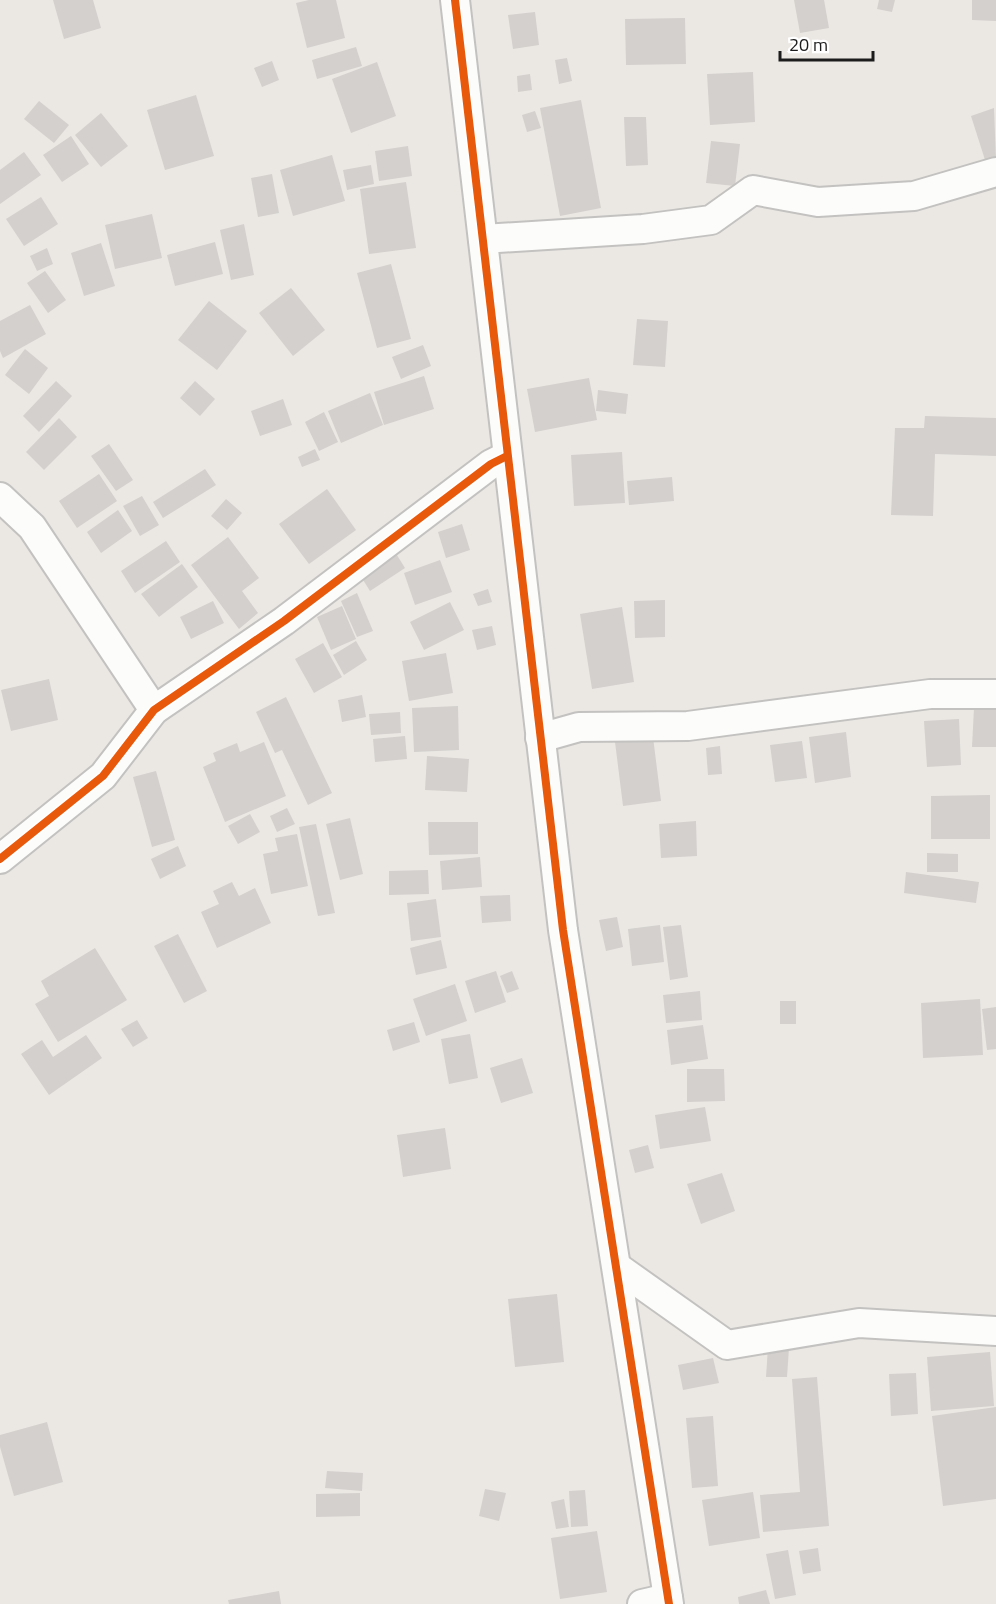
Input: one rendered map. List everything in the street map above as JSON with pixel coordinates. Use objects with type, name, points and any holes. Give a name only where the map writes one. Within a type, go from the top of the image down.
[{"type":"street","points":[[455,0],[563,930],[617,1267],[659,1602]]},
{"type":"street","points":[[483,239],[643,229],[711,220],[753,190],[818,202],[914,196],[996,172]]},
{"type":"street","points":[[0,859],[103,776],[154,710],[284,621],[491,464],[507,456]]},
{"type":"street","points":[[0,497],[32,527],[154,710]]},
{"type":"street","points":[[540,738],[579,727],[688,726],[930,694],[996,694]]},
{"type":"street","points":[[617,1267],[727,1345],[859,1323],[996,1331]]},
{"type":"building","points":[[53,0],[93,0],[101,28],[64,39]]},
{"type":"building","points":[[309,0],[336,0],[345,38],[307,48],[296,3]]},
{"type":"building","points":[[794,0],[824,0],[829,28],[800,33]]},
{"type":"building","points":[[879,0],[895,0],[892,12],[877,9]]},
{"type":"building","points":[[972,0],[996,0],[996,21],[972,20]]},
{"type":"building","points":[[535,12],[539,45],[513,49],[508,15]]},
{"type":"building","points":[[685,18],[686,64],[626,65],[625,19]]},
{"type":"building","points":[[356,47],[362,66],[317,79],[312,60]]},
{"type":"building","points":[[567,58],[572,81],[559,84],[555,60]]},
{"type":"building","points":[[272,61],[279,80],[262,87],[254,68]]},
{"type":"building","points":[[377,62],[396,116],[351,133],[332,79]]},
{"type":"building","points":[[753,72],[755,122],[710,125],[707,74]]},
{"type":"building","points":[[530,74],[532,90],[518,92],[517,76]]},
{"type":"building","points":[[196,95],[214,156],[165,170],[147,110]]},
{"type":"building","points":[[581,100],[601,208],[560,216],[540,108]]},
{"type":"building","points":[[39,101],[69,125],[54,143],[24,119]]},
{"type":"building","points":[[994,108],[996,160],[986,163],[971,116]]},
{"type":"building","points":[[535,111],[541,128],[527,132],[522,115]]},
{"type":"building","points":[[101,113],[128,146],[101,167],[75,135]]},
{"type":"building","points":[[624,117],[646,117],[648,165],[626,166]]},
{"type":"building","points":[[71,136],[89,164],[62,182],[43,155]]},
{"type":"building","points":[[711,141],[740,144],[735,186],[706,183]]},
{"type":"building","points":[[408,146],[412,176],[379,181],[375,151]]},
{"type":"building","points":[[24,152],[41,175],[0,204],[0,170]]},
{"type":"building","points":[[332,155],[345,201],[293,216],[280,170]]},
{"type":"building","points":[[371,165],[374,184],[347,190],[343,170]]},
{"type":"building","points":[[272,174],[279,213],[258,217],[251,178]]},
{"type":"building","points":[[406,182],[416,248],[369,254],[360,189]]},
{"type":"building","points":[[41,197],[58,224],[24,246],[6,219]]},
{"type":"building","points":[[152,214],[162,258],[115,269],[105,225]]},
{"type":"building","points":[[244,224],[254,275],[231,280],[220,230]]},
{"type":"building","points":[[215,242],[223,274],[175,286],[167,255]]},
{"type":"building","points":[[101,243],[115,286],[84,296],[71,253]]},
{"type":"building","points":[[47,248],[53,264],[37,271],[30,256]]},
{"type":"building","points":[[391,264],[411,339],[377,348],[357,273]]},
{"type":"building","points":[[45,271],[66,300],[48,313],[27,283]]},
{"type":"building","points":[[291,288],[325,330],[293,356],[259,313]]},
{"type":"building","points":[[209,301],[247,331],[217,370],[178,340]]},
{"type":"building","points":[[30,305],[46,334],[3,358],[0,351],[0,321]]},
{"type":"building","points":[[637,319],[668,321],[665,367],[633,365]]},
{"type":"building","points":[[423,345],[431,366],[401,379],[392,357]]},
{"type":"building","points":[[25,349],[48,368],[29,394],[5,375]]},
{"type":"building","points":[[424,376],[434,409],[384,425],[374,392]]},
{"type":"building","points":[[589,378],[597,420],[535,432],[527,389]]},
{"type":"building","points":[[56,381],[72,396],[39,432],[23,416]]},
{"type":"building","points":[[195,381],[215,399],[200,416],[180,398]]},
{"type":"building","points":[[598,390],[628,394],[626,414],[596,411]]},
{"type":"building","points":[[370,393],[383,425],[341,443],[328,411]]},
{"type":"building","points":[[283,399],[292,425],[260,436],[251,411]]},
{"type":"building","points":[[324,412],[338,442],[319,451],[305,422]]},
{"type":"building","points":[[925,416],[996,418],[996,456],[935,454],[933,516],[891,515],[895,428],[924,428]]},
{"type":"building","points":[[59,418],[77,437],[44,470],[26,452]]},
{"type":"building","points":[[109,444],[133,480],[116,491],[91,456]]},
{"type":"building","points":[[315,449],[320,460],[302,467],[298,457]]},
{"type":"building","points":[[622,452],[625,503],[574,506],[571,455]]},
{"type":"building","points":[[205,469],[216,485],[163,518],[153,502]]},
{"type":"building","points":[[99,474],[117,501],[77,528],[59,501]]},
{"type":"building","points":[[672,477],[674,501],[629,505],[627,481]]},
{"type":"building","points":[[327,489],[356,530],[309,564],[279,524]]},
{"type":"building","points":[[142,496],[159,525],[140,536],[123,506]]},
{"type":"building","points":[[226,499],[242,513],[227,530],[211,516]]},
{"type":"building","points":[[118,510],[132,531],[101,553],[87,532]]},
{"type":"building","points":[[462,524],[470,550],[446,558],[438,532]]},
{"type":"building","points":[[228,537],[259,578],[242,591],[258,613],[239,629],[191,565]]},
{"type":"building","points":[[166,541],[180,562],[135,593],[121,571]]},
{"type":"building","points":[[395,552],[405,568],[370,591],[360,575]]},
{"type":"building","points":[[440,560],[452,592],[415,605],[404,573]]},
{"type":"building","points":[[182,564],[198,587],[159,617],[141,594]]},
{"type":"building","points":[[488,589],[492,602],[478,606],[473,594]]},
{"type":"building","points":[[357,593],[373,631],[357,637],[341,601]]},
{"type":"building","points":[[665,600],[665,637],[635,638],[634,601]]},
{"type":"building","points":[[213,601],[224,623],[191,639],[180,617]]},
{"type":"building","points":[[450,602],[464,630],[424,650],[410,622]]},
{"type":"building","points":[[342,606],[356,639],[331,650],[317,617]]},
{"type":"building","points":[[622,607],[634,682],[592,689],[580,614]]},
{"type":"building","points":[[492,626],[496,645],[477,650],[472,630]]},
{"type":"building","points":[[356,641],[367,660],[344,675],[333,655]]},
{"type":"building","points":[[323,643],[342,677],[314,693],[295,659]]},
{"type":"building","points":[[446,653],[453,693],[409,701],[402,661]]},
{"type":"building","points":[[49,679],[58,720],[11,731],[1,690]]},
{"type":"building","points":[[362,695],[366,717],[342,722],[338,700]]},
{"type":"building","points":[[286,697],[332,793],[308,805],[282,750],[275,753],[256,712]]},
{"type":"building","points":[[458,706],[459,750],[414,752],[412,708]]},
{"type":"building","points":[[974,708],[996,710],[996,747],[972,747]]},
{"type":"building","points":[[400,712],[401,733],[371,735],[369,714]]},
{"type":"building","points":[[959,719],[961,765],[927,767],[924,721]]},
{"type":"building","points":[[846,732],[851,777],[815,783],[809,737]]},
{"type":"building","points":[[405,736],[407,759],[375,762],[373,739]]},
{"type":"building","points":[[653,737],[661,801],[623,806],[615,742]]},
{"type":"building","points":[[802,741],[807,778],[775,782],[770,745]]},
{"type":"building","points":[[264,742],[286,796],[225,822],[203,767],[216,761],[213,753],[237,743],[240,752]]},
{"type":"building","points":[[720,746],[722,774],[708,775],[706,748]]},
{"type":"building","points":[[427,756],[469,759],[467,792],[425,790]]},
{"type":"building","points":[[156,771],[175,840],[152,847],[133,777]]},
{"type":"building","points":[[990,795],[990,839],[931,839],[931,796]]},
{"type":"building","points":[[287,808],[295,824],[277,832],[270,816]]},
{"type":"building","points":[[250,814],[260,832],[238,844],[228,826]]},
{"type":"building","points":[[350,818],[363,874],[340,880],[326,824]]},
{"type":"building","points":[[696,821],[697,856],[661,858],[659,824]]},
{"type":"building","points":[[428,822],[478,822],[478,854],[429,855]]},
{"type":"building","points":[[316,824],[335,913],[318,916],[299,827]]},
{"type":"building","points":[[297,834],[308,886],[271,894],[263,854],[278,851],[275,838]]},
{"type":"building","points":[[178,846],[186,866],[160,879],[151,859]]},
{"type":"building","points":[[927,853],[958,854],[958,872],[927,872]]},
{"type":"building","points":[[480,857],[482,887],[442,890],[440,861]]},
{"type":"building","points":[[428,870],[429,894],[389,895],[389,871]]},
{"type":"building","points":[[906,872],[979,882],[976,903],[904,893]]},
{"type":"building","points":[[232,882],[239,896],[255,888],[271,923],[217,948],[201,912],[219,904],[213,891]]},
{"type":"building","points":[[510,895],[511,921],[482,923],[480,896]]},
{"type":"building","points":[[436,899],[441,937],[411,941],[407,903]]},
{"type":"building","points":[[617,917],[623,947],[606,951],[599,920]]},
{"type":"building","points":[[660,925],[664,962],[632,966],[628,929]]},
{"type":"building","points":[[681,925],[688,977],[670,980],[663,927]]},
{"type":"building","points":[[178,934],[207,991],[184,1003],[154,946]]},
{"type":"building","points":[[441,940],[447,968],[416,975],[410,948]]},
{"type":"building","points":[[95,948],[127,1000],[58,1042],[35,1004],[49,996],[41,981]]},
{"type":"building","points":[[496,971],[506,1002],[475,1013],[465,981]]},
{"type":"building","points":[[512,971],[519,989],[507,993],[500,976]]},
{"type":"building","points":[[455,984],[467,1021],[426,1036],[413,999]]},
{"type":"building","points":[[700,991],[702,1020],[666,1023],[663,995]]},
{"type":"building","points":[[980,999],[983,1055],[923,1058],[921,1003]]},
{"type":"building","points":[[780,1001],[796,1001],[796,1024],[780,1024]]},
{"type":"building","points":[[996,1007],[996,1049],[987,1050],[982,1009]]},
{"type":"building","points":[[137,1020],[148,1038],[133,1047],[121,1029]]},
{"type":"building","points":[[414,1022],[420,1042],[393,1051],[387,1030]]},
{"type":"building","points":[[703,1025],[708,1059],[671,1065],[667,1030]]},
{"type":"building","points":[[470,1034],[478,1078],[449,1084],[441,1039]]},
{"type":"building","points":[[86,1035],[102,1058],[49,1095],[21,1054],[42,1040],[53,1057]]},
{"type":"building","points":[[522,1058],[533,1093],[501,1103],[490,1068]]},
{"type":"building","points":[[687,1069],[724,1069],[725,1101],[687,1102]]},
{"type":"building","points":[[705,1107],[711,1141],[660,1149],[655,1115]]},
{"type":"building","points":[[445,1128],[451,1169],[403,1177],[397,1135]]},
{"type":"building","points":[[648,1145],[654,1168],[635,1173],[629,1150]]},
{"type":"building","points":[[722,1173],[735,1211],[701,1224],[687,1184]]},
{"type":"building","points":[[557,1294],[564,1362],[515,1367],[508,1299]]},
{"type":"building","points":[[768,1347],[789,1348],[787,1377],[766,1377]]},
{"type":"building","points":[[990,1352],[994,1406],[931,1411],[927,1357]]},
{"type":"building","points":[[713,1358],[719,1383],[683,1390],[678,1365]]},
{"type":"building","points":[[916,1373],[918,1414],[891,1416],[889,1374]]},
{"type":"building","points":[[817,1377],[829,1526],[763,1532],[760,1495],[800,1492],[792,1379]]},
{"type":"building","points":[[996,1407],[996,1499],[943,1506],[932,1416]]},
{"type":"building","points":[[713,1416],[718,1486],[692,1488],[686,1418]]},
{"type":"building","points":[[47,1422],[63,1482],[14,1496],[0,1447],[0,1435]]},
{"type":"building","points":[[327,1471],[363,1473],[362,1491],[325,1488]]},
{"type":"building","points":[[485,1489],[506,1493],[499,1521],[479,1516]]},
{"type":"building","points":[[585,1490],[588,1526],[571,1527],[569,1491]]},
{"type":"building","points":[[753,1492],[760,1538],[709,1546],[702,1500]]},
{"type":"building","points":[[360,1493],[360,1516],[316,1517],[316,1494]]},
{"type":"building","points":[[564,1499],[569,1527],[556,1529],[551,1502]]},
{"type":"building","points":[[597,1531],[607,1592],[560,1599],[551,1538]]},
{"type":"building","points":[[818,1548],[821,1571],[803,1574],[799,1551]]},
{"type":"building","points":[[788,1550],[796,1595],[775,1599],[766,1554]]},
{"type":"building","points":[[766,1590],[770,1604],[739,1604],[738,1597]]},
{"type":"building","points":[[279,1591],[281,1604],[229,1604],[228,1600]]},
{"type":"cycle path","points":[[455,0],[563,930],[669,1604]]},
{"type":"cycle path","points":[[0,859],[103,776],[154,710],[284,621],[491,464],[507,456]]}]
